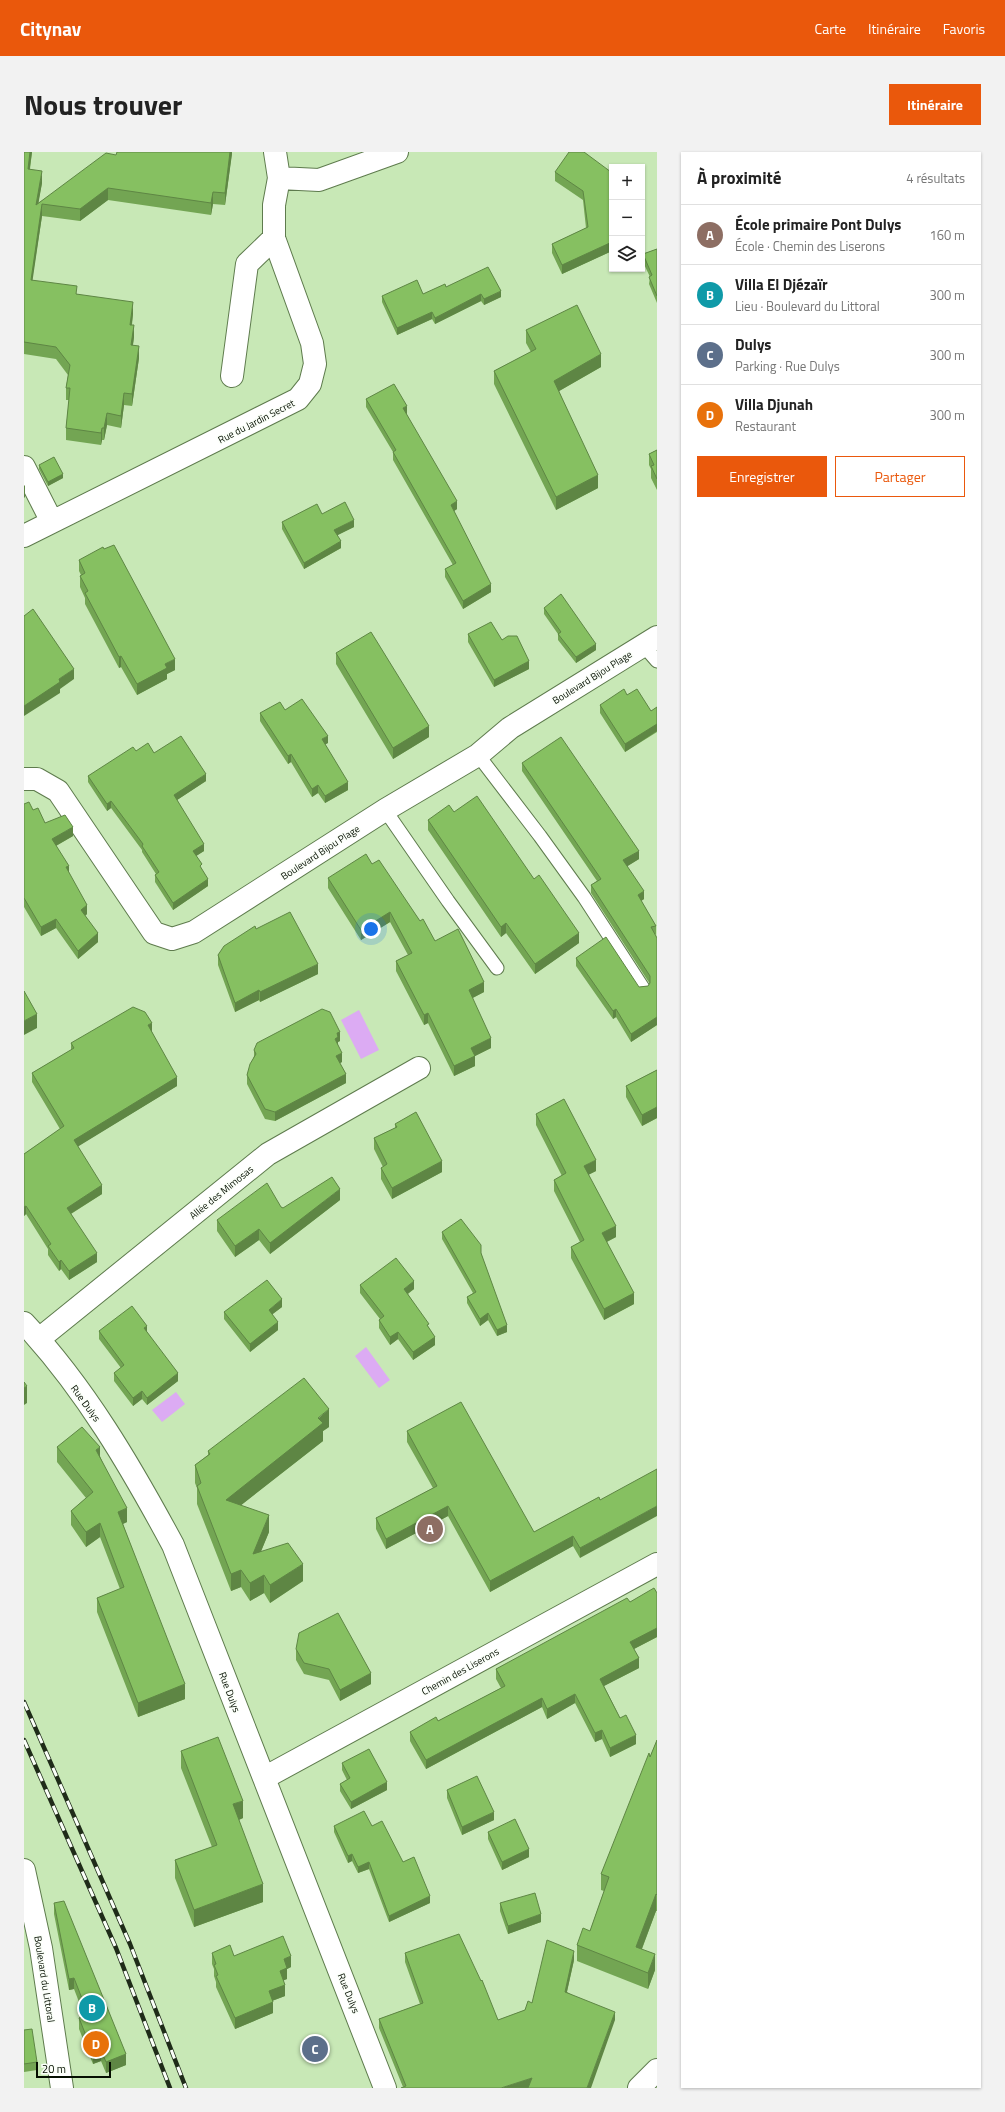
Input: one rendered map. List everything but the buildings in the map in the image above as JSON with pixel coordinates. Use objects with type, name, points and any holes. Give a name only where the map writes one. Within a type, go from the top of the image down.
[{"type":"street","name":"Rue du Jardin Secret","points":[[24,536],[298,399],[310,384],[315,364],[312,342],[274,238],[274,206],[279,178],[275,152]]},
{"type":"street","points":[[279,178],[319,180],[397,152]]},
{"type":"street","points":[[232,376],[247,264],[274,238]]},
{"type":"street","points":[[24,467],[52,522]]},
{"type":"street","name":"Boulevard Bijou Plage","points":[[24,779],[37,779],[58,790],[154,933],[172,939],[194,932],[385,810],[478,755],[510,728],[621,659],[653,648]]},
{"type":"street","name":"Allée des Mimosas","points":[[39,1339],[268,1154],[419,1068]]},
{"type":"street","name":"Rue Dulys","points":[[24,1322],[39,1339],[89,1406],[135,1474],[173,1545],[385,2088]]},
{"type":"street","name":"Chemin des Liserons","points":[[264,1778],[657,1564]]},
{"type":"street","name":"Boulevard du Littoral","points":[[24,1870],[41,1948],[62,2088]]},
{"type":"street","points":[[639,2088],[657,2070]]},
{"type":"lane","points":[[478,755],[540,836],[584,897],[643,988]]},
{"type":"lane","points":[[385,810],[448,901],[497,968]]},
{"type":"shaded area","points":[[359,1010],[379,1050],[361,1059],[341,1020]]},
{"type":"shaded area","points":[[366,1347],[390,1380],[379,1388],[355,1356]]},
{"type":"shaded area","points":[[176,1392],[185,1404],[162,1422],[152,1410]]},
{"type":"railway","points":[[24,1702],[130,1944],[186,2088]]},
{"type":"railway","points":[[24,1740],[116,1948],[170,2088]]},
{"type":"place","name":"École primaire Pont Dulys","points":[[430,1529]]},
{"type":"place","name":"Villa El Djézaïr","points":[[92,2008]]},
{"type":"place","name":"Villa Djunah","points":[[96,2044]]},
{"type":"place","name":"Dulys","points":[[315,2049]]}]
